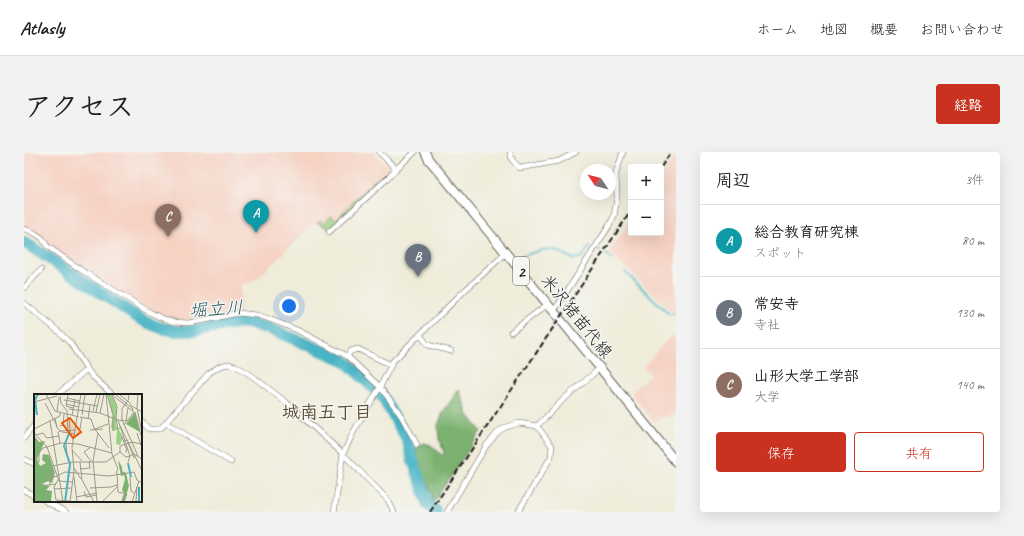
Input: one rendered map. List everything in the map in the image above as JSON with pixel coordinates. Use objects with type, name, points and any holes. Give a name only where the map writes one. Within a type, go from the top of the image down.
[{"type":"main road","name":"米沢猪苗代線","points":[[424,152],[676,462]]},
{"type":"street","points":[[379,152],[396,169]]},
{"type":"street","points":[[329,232],[416,152]]},
{"type":"street","points":[[510,152],[512,160],[520,168],[559,161],[576,152]]},
{"type":"street","points":[[511,332],[558,305],[609,226],[614,216],[617,198],[616,173],[623,152]]},
{"type":"street","points":[[24,229],[33,232],[42,238],[47,246],[81,270],[146,310],[164,319],[188,323],[238,313],[257,315],[297,330],[347,356],[390,400],[402,417],[417,445]]},
{"type":"street","points":[[334,512],[343,454],[354,431],[391,365],[396,358],[463,292],[506,253]]},
{"type":"street","points":[[24,288],[41,270]]},
{"type":"street","points":[[24,303],[70,343],[92,376],[112,394]]},
{"type":"street","points":[[420,335],[428,345],[451,351]]},
{"type":"street","points":[[347,356],[351,351],[358,349],[391,365]]},
{"type":"street","points":[[142,422],[149,429],[158,429],[162,427],[209,373],[220,366],[228,364],[236,366],[251,375],[287,402],[343,454],[388,500],[394,512]]},
{"type":"street","points":[[537,426],[563,400],[600,368]]},
{"type":"street","points":[[58,394],[87,369]]},
{"type":"street","points":[[166,423],[231,462]]},
{"type":"street","points":[[447,512],[482,452],[499,431],[519,423],[537,426],[552,446],[551,457],[518,512]]},
{"type":"street","points":[[24,438],[34,425]]},
{"type":"street","points":[[24,459],[34,464]]},
{"type":"street","points":[[24,490],[34,495]]},
{"type":"street","points":[[47,502],[66,512]]},
{"type":"shaded area","points":[[24,152],[373,152],[390,168],[388,173],[330,229],[317,223],[313,224],[257,279],[241,285],[240,311],[188,321],[169,318],[148,309],[24,230]]},
{"type":"shaded area","points":[[676,155],[676,312],[672,312],[609,252],[628,224],[628,236],[664,236],[664,172]]},
{"type":"shaded area","points":[[671,335],[676,338],[676,414],[660,418],[655,423],[631,393],[650,374],[643,367]]},
{"type":"green space","points":[[384,176],[330,229],[317,222],[319,220],[324,224],[331,216],[336,220],[373,181]]},
{"type":"green space","points":[[459,389],[468,415],[481,431],[433,503],[432,493],[415,457],[417,447],[424,443],[431,445],[443,456],[444,452],[439,439],[438,425],[443,412]]},
{"type":"waterway","points":[[383,152],[393,161]]},
{"type":"waterway","name":"堀立川","points":[[24,242],[134,315],[161,328],[176,331],[194,331],[241,322],[253,324],[270,329],[344,360],[381,395],[407,439],[428,505],[435,510],[435,512]]},
{"type":"waterway","points":[[516,258],[542,250],[552,250],[574,259],[582,257],[590,246]]},
{"type":"waterway","points":[[606,254],[612,259]]},
{"type":"waterway","points":[[625,272],[669,314],[676,314]]},
{"type":"railway","points":[[663,164],[671,152]]},
{"type":"railway","points":[[430,512],[628,215]]},
{"type":"place","name":"総合教育研究棟","points":[[256,233]]},
{"type":"place","name":"山形大学工学部","points":[[168,237]]},
{"type":"place","name":"常安寺","points":[[418,277]]},
{"type":"district","name":"城南五丁目","points":[[327,412]]}]
